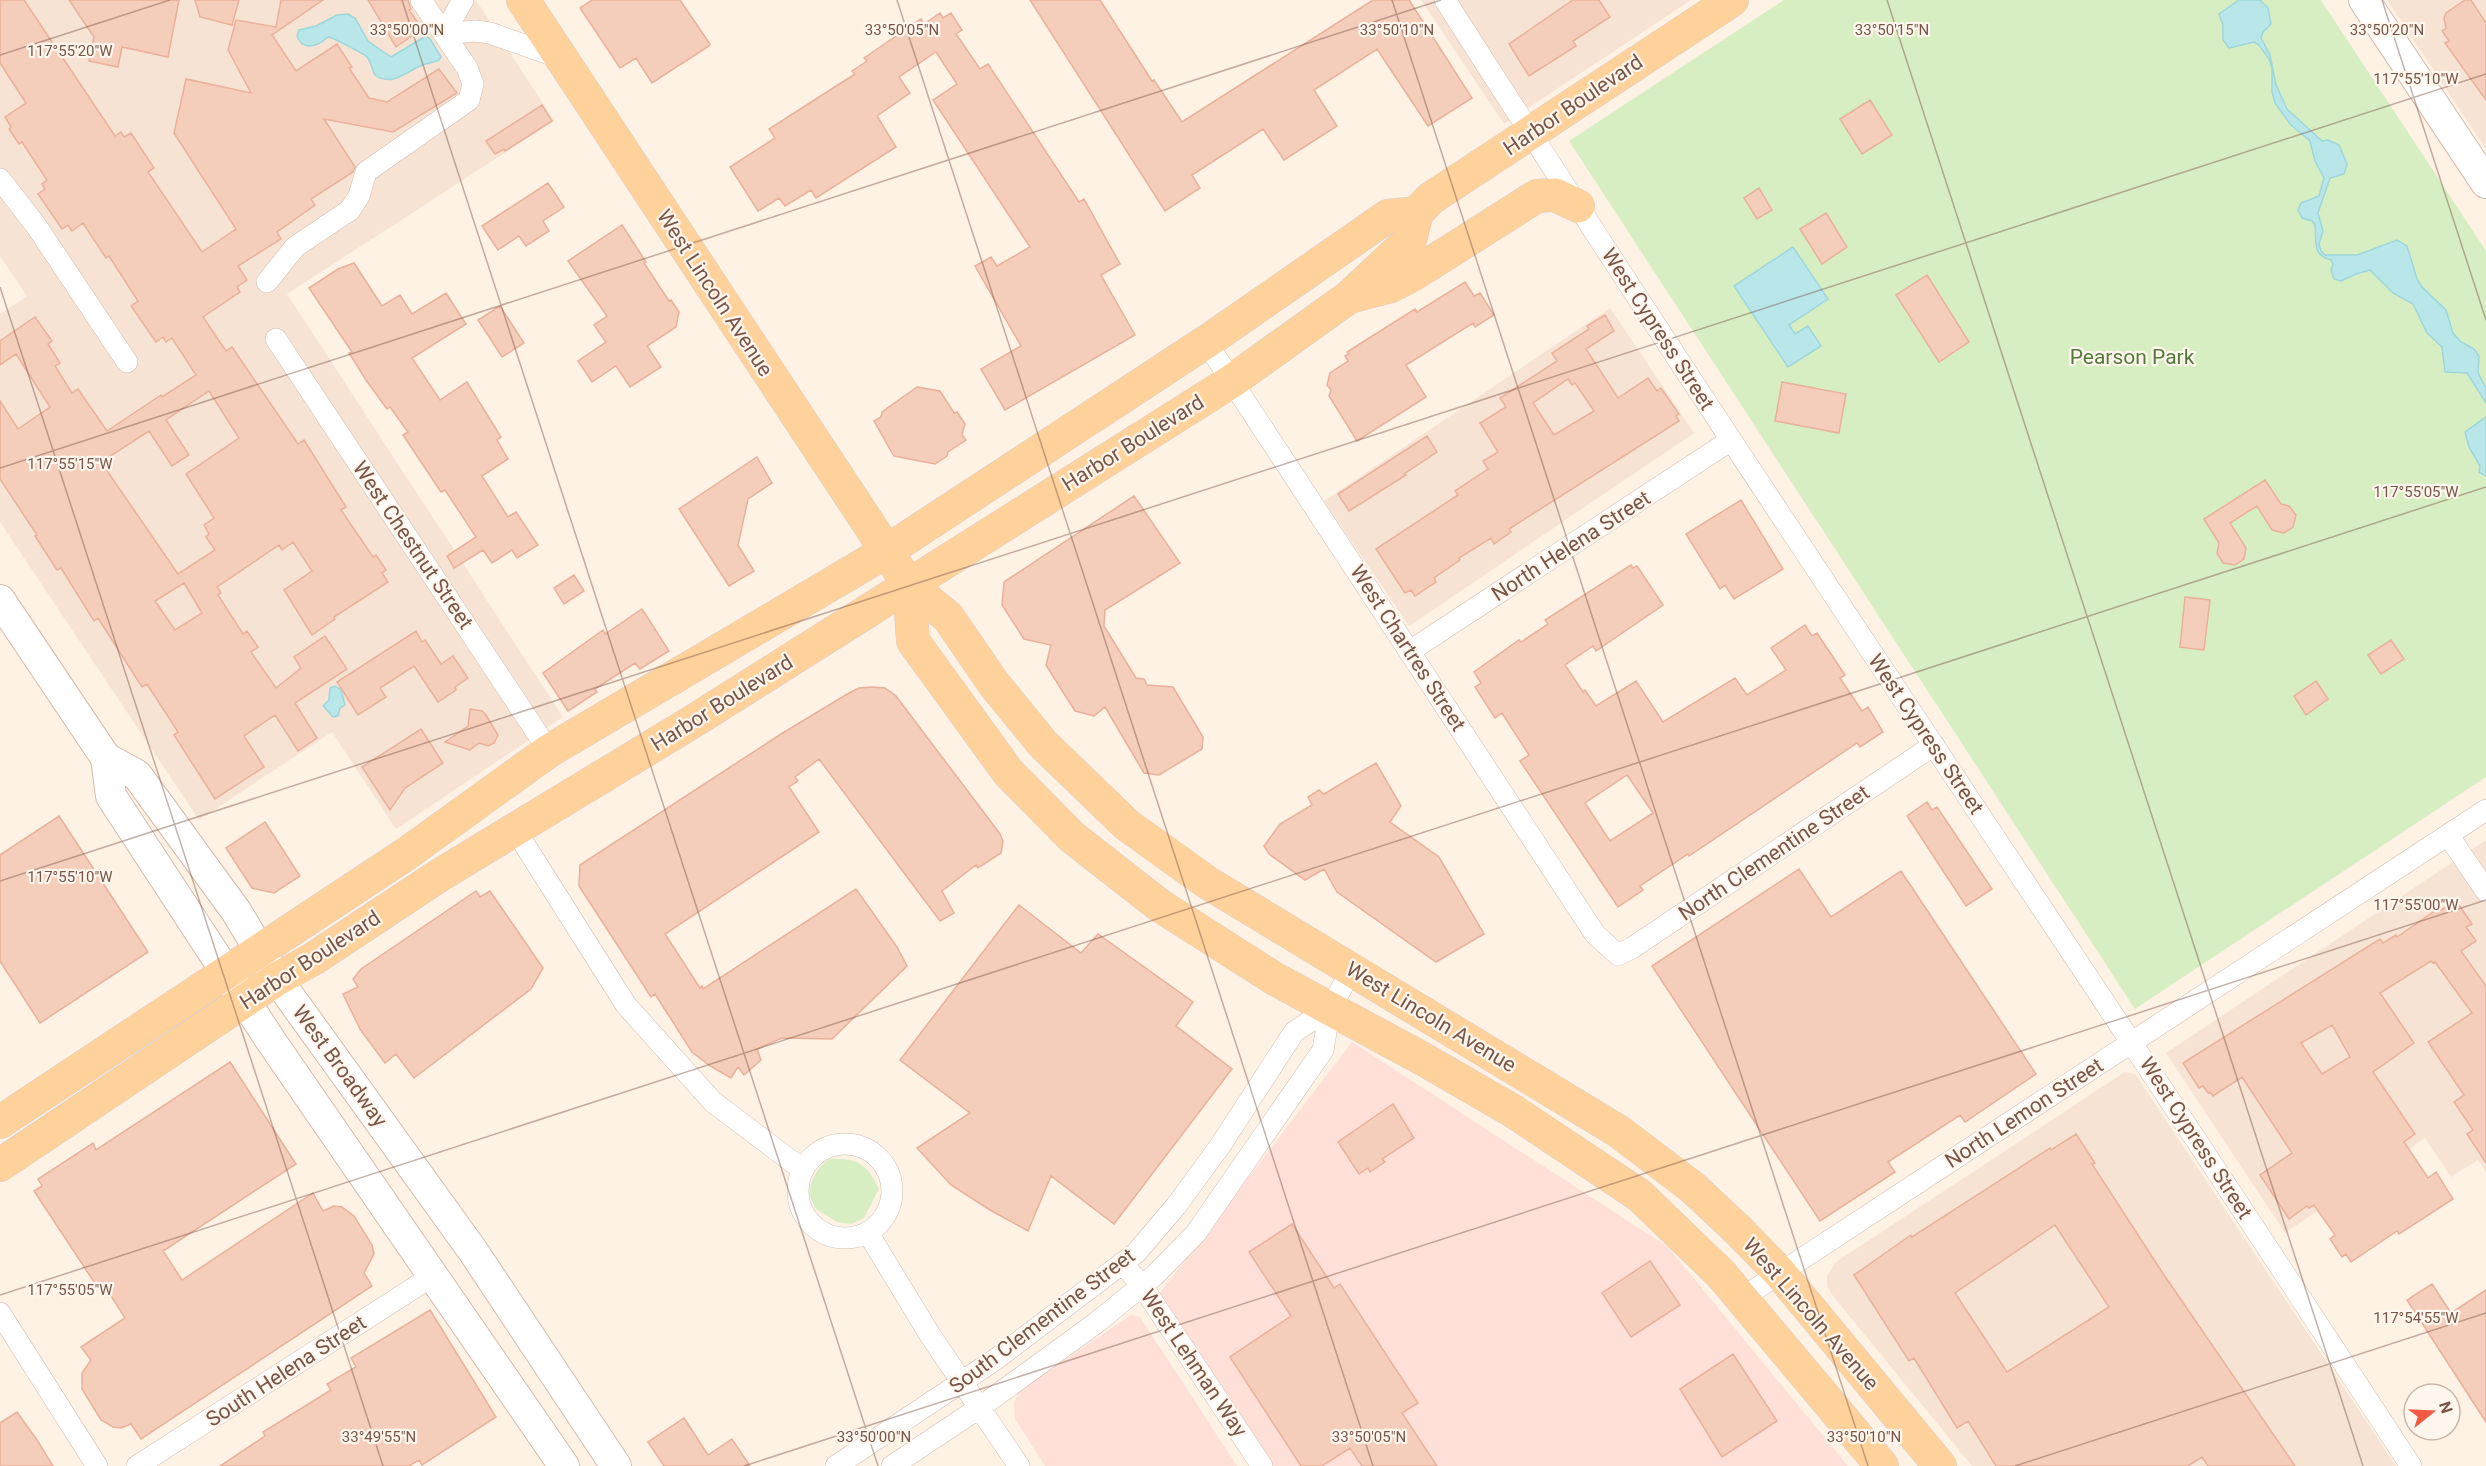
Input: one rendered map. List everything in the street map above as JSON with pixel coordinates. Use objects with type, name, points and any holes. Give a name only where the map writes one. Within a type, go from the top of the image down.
[{"type":"main road","name":"West Lincoln Avenue","points":[[523,0],[909,585],[948,617],[994,684],[1043,744],[1127,825],[1208,883],[1618,1131],[1692,1187],[1780,1274],[1940,1466]]},
{"type":"main road","name":"Harbor Boulevard","points":[[0,1165],[277,979],[313,959],[440,875],[516,831],[1232,381],[1349,297],[1410,240],[1417,213],[1430,199],[1732,0]]},
{"type":"main road","points":[[2364,0],[2486,183]]},
{"type":"main road","points":[[1349,297],[1391,286],[1414,274],[1537,196],[1556,195],[1578,206]]},
{"type":"main road","name":"Harbor Boulevard","points":[[0,1122],[406,854],[549,751],[887,550],[1206,342],[1388,216],[1417,213]]},
{"type":"main road","name":"West Lincoln Avenue","points":[[909,585],[913,641],[1008,772],[1051,818],[1112,871],[1159,905],[1275,979],[1513,1111],[1639,1195],[1721,1274],[1882,1466]]},
{"type":"main road","name":"West Broadway","points":[[0,600],[106,758],[111,796],[245,1001],[564,1466]]},
{"type":"main road","name":"West Broadway","points":[[106,758],[137,774],[236,911],[277,979],[473,1251],[616,1466]]},
{"type":"main road","points":[[434,1275],[450,1274],[462,1279],[510,1350],[524,1360],[544,1358]]},
{"type":"street","points":[[267,282],[295,247],[350,210],[359,196],[366,172],[470,100],[471,77],[422,0]]},
{"type":"street","points":[[444,34],[463,0]]},
{"type":"street","name":"West Cypress Street","points":[[1445,0],[1731,440],[2133,1042],[2411,1466]]},
{"type":"street","points":[[444,34],[475,31],[490,33],[561,58]]},
{"type":"street","points":[[0,179],[37,227],[127,362]]},
{"type":"street","name":"West Chestnut Street","points":[[276,339],[549,751]]},
{"type":"street","name":"West Chartres Street","points":[[1206,342],[1590,926],[1612,952]]},
{"type":"street","name":"North Helena Street","points":[[1410,651],[1731,440]]},
{"type":"street","name":"North Clementine Street","points":[[1612,952],[1618,955],[1632,948],[1934,746]]},
{"type":"street","name":"North Lemon Street","points":[[1742,1298],[2486,810]]},
{"type":"street","points":[[516,831],[626,1005],[713,1102],[803,1170]]},
{"type":"street","points":[[2448,835],[2486,891]]},
{"type":"street","points":[[1330,1008],[1352,970]]},
{"type":"street","name":"South Clementine Street","points":[[836,1466],[962,1383],[1136,1252],[1176,1206],[1220,1146],[1294,1032],[1330,1008]]},
{"type":"street","name":"South Clementine Street","points":[[892,1466],[979,1408],[1143,1287],[1196,1233],[1323,1050],[1330,1008]]},
{"type":"street","points":[[847,1143],[865,1147],[879,1157],[887,1168],[893,1193],[889,1210],[881,1223],[868,1233],[848,1239],[831,1236],[817,1229],[806,1217],[800,1203],[798,1187],[803,1170],[817,1152],[830,1146],[847,1143]]},
{"type":"street","points":[[868,1233],[930,1335],[1019,1466]]},
{"type":"street","name":"West Lehman Way","points":[[1122,1263],[1143,1287],[1262,1466]]},
{"type":"street","name":"South Helena Street","points":[[137,1466],[434,1275]]},
{"type":"street","points":[[0,1313],[97,1466]]},
{"type":"shaded area","points":[[0,0],[476,0],[554,121],[287,294],[563,717],[396,829],[332,732],[199,820],[0,522],[0,314],[27,296],[0,256]]},
{"type":"shaded area","points":[[1421,0],[1691,0],[1504,124]]},
{"type":"shaded area","points":[[2387,0],[2486,0],[2486,149]]},
{"type":"shaded area","points":[[1610,308],[1694,433],[1409,626],[1324,501]]},
{"type":"shaded area","points":[[2486,840],[2486,1172],[2478,1160],[2451,1177],[2425,1138],[2285,1233],[2166,1053]]},
{"type":"shaded area","points":[[1352,1042],[1668,1247],[1848,1466],[1273,1466],[1159,1294]]},
{"type":"shaded area","points":[[2125,1072],[2135,1074],[2396,1466],[1972,1466],[1833,1296],[1827,1286],[1827,1276],[1836,1262]]},
{"type":"shaded area","points":[[1131,1315],[1140,1317],[1237,1466],[1045,1466],[1015,1419],[1014,1403],[1020,1390]]},
{"type":"green space","name":"Pearson Park","points":[[1784,0],[2321,0],[2486,251],[2486,777],[2135,1009],[1569,141]]},
{"type":"green space","points":[[830,1159],[848,1159],[861,1164],[879,1189],[864,1218],[851,1224],[837,1222],[815,1208],[809,1193],[816,1173]]},
{"type":"water","points":[[2239,0],[2260,0],[2268,8],[2271,24],[2263,32],[2261,38],[2270,55],[2276,85],[2287,109],[2322,141],[2328,140],[2339,145],[2347,164],[2344,174],[2330,178],[2318,213],[2323,231],[2319,244],[2321,251],[2325,255],[2357,255],[2397,240],[2407,246],[2417,279],[2422,287],[2446,310],[2453,333],[2461,342],[2474,349],[2479,356],[2478,373],[2486,388],[2486,403],[2467,373],[2445,372],[2442,347],[2427,333],[2413,304],[2393,293],[2370,270],[2341,281],[2334,279],[2331,260],[2320,255],[2316,246],[2315,225],[2312,221],[2302,218],[2298,210],[2301,203],[2319,196],[2324,178],[2315,161],[2310,141],[2291,125],[2275,103],[2272,92],[2272,68],[2269,59],[2259,45],[2254,42],[2229,48],[2223,40],[2223,25],[2219,14]]},
{"type":"water","points":[[348,14],[355,18],[368,41],[391,57],[426,36],[441,57],[439,60],[387,80],[375,75],[367,57],[341,43],[328,37],[320,43],[307,46],[297,36],[299,30],[316,26],[337,15]]},
{"type":"water","points":[[1793,247],[1828,299],[1789,325],[1795,334],[1808,326],[1821,346],[1788,367],[1734,286]]},
{"type":"water","points":[[2486,417],[2486,476],[2479,472],[2480,466],[2469,447],[2465,432]]},
{"type":"water","points":[[335,686],[341,690],[345,705],[340,708],[338,716],[333,717],[323,706],[329,700],[330,688]]},
{"type":"building","points":[[0,0],[24,0],[115,136],[121,132],[124,137],[131,133],[154,168],[148,172],[202,252],[236,229],[174,133],[186,79],[251,93],[228,50],[236,20],[276,27],[281,0],[323,0],[272,35],[296,71],[337,44],[352,67],[349,68],[369,98],[387,102],[439,69],[457,93],[393,132],[324,119],[355,167],[353,172],[311,199],[315,205],[277,232],[281,239],[238,266],[247,280],[237,287],[240,292],[203,317],[226,351],[232,347],[298,444],[304,440],[346,507],[341,510],[373,557],[376,555],[386,570],[382,573],[388,582],[334,617],[335,619],[312,635],[284,590],[312,571],[293,542],[282,550],[279,545],[217,587],[221,593],[218,595],[243,634],[247,631],[258,647],[251,652],[276,688],[301,668],[294,657],[325,636],[347,669],[295,703],[317,738],[298,751],[275,715],[244,736],[264,767],[215,799],[174,735],[178,732],[147,684],[142,687],[98,618],[94,621],[61,568],[57,570],[0,479],[0,401],[18,429],[50,407],[16,354],[0,365],[0,341],[35,317],[52,341],[48,344],[60,363],[55,366],[72,393],[78,389],[107,431],[196,375],[172,338],[166,342],[163,337],[156,342],[131,306],[138,301],[109,256],[106,258],[83,223],[72,231],[68,225],[62,229],[38,194],[45,189],[42,184],[47,180],[22,142],[19,144],[9,129],[11,127],[5,117],[26,103],[0,63]],"holes":[[[209,391],[239,438],[186,474],[214,518],[204,525],[209,534],[206,537],[215,550],[178,574],[101,462],[149,431],[172,466],[189,455],[166,420]],[[184,583],[202,613],[175,630],[155,601]]]},
{"type":"building","points":[[69,0],[179,0],[168,57],[122,47],[118,67],[89,61],[94,37]]},
{"type":"building","points":[[195,0],[239,0],[232,25],[200,17]]},
{"type":"building","points":[[368,0],[408,0],[411,9],[409,10],[422,29],[396,47]]},
{"type":"building","points":[[592,0],[680,0],[710,44],[652,83],[636,58],[620,68],[580,8]]},
{"type":"building","points":[[1030,0],[1100,0],[1152,81],[1154,80],[1182,122],[1373,0],[1409,0],[1472,98],[1428,126],[1377,49],[1314,90],[1337,126],[1284,160],[1263,129],[1192,175],[1200,188],[1165,211]]},
{"type":"building","points":[[1573,0],[1599,0],[1610,17],[1573,41],[1576,46],[1529,76],[1509,44]]},
{"type":"building","points":[[2465,0],[2471,0],[2486,23],[2486,100],[2445,43],[2449,41],[2442,31],[2446,28],[2444,18],[2446,13]]},
{"type":"building","points":[[940,13],[943,18],[951,13],[962,30],[956,34],[980,69],[988,64],[1079,202],[1084,199],[1120,264],[1101,275],[1135,335],[1005,410],[981,369],[1021,346],[975,266],[991,257],[997,266],[1030,247],[933,100],[957,84],[936,52],[899,77],[910,93],[877,116],[896,147],[816,198],[811,190],[785,206],[779,198],[758,211],[730,167],[775,138],[769,129],[855,74],[852,71],[867,61],[864,58],[921,19],[924,24]]},
{"type":"building","points":[[1870,100],[1892,135],[1862,154],[1840,119]]},
{"type":"building","points":[[542,105],[552,121],[505,151],[504,149],[495,154],[486,141]]},
{"type":"building","points":[[548,183],[564,207],[543,221],[549,231],[526,246],[519,236],[498,250],[482,226]]},
{"type":"building","points":[[1759,188],[1772,210],[1757,219],[1744,198]]},
{"type":"building","points":[[1826,213],[1847,247],[1822,264],[1800,229]]},
{"type":"building","points":[[622,225],[646,262],[644,263],[679,312],[676,327],[647,346],[661,367],[630,387],[616,366],[592,382],[578,361],[606,342],[594,325],[607,316],[568,261]]},
{"type":"building","points":[[354,263],[382,306],[400,295],[412,314],[446,293],[466,324],[412,358],[440,400],[467,382],[501,437],[497,440],[508,459],[482,476],[508,517],[516,512],[538,545],[517,558],[512,550],[492,563],[483,550],[454,568],[447,556],[476,537],[445,490],[441,492],[403,435],[408,432],[390,407],[387,409],[366,380],[349,353],[352,352],[309,288],[338,269]]},
{"type":"building","points":[[1927,275],[1969,342],[1939,362],[1896,295]]},
{"type":"building","points":[[1465,282],[1474,296],[1480,293],[1494,315],[1475,327],[1473,323],[1406,365],[1426,397],[1357,441],[1329,396],[1331,390],[1327,385],[1330,373],[1348,361],[1345,356],[1349,354],[1347,352],[1415,309],[1417,312]]},
{"type":"building","points":[[500,306],[524,343],[502,357],[478,320]]},
{"type":"building","points":[[1605,315],[1614,331],[1586,349],[1618,398],[1648,378],[1657,391],[1661,388],[1679,414],[1676,416],[1679,421],[1509,529],[1511,532],[1494,544],[1491,538],[1459,558],[1460,560],[1434,578],[1436,582],[1415,596],[1411,590],[1405,593],[1376,549],[1458,495],[1455,491],[1488,469],[1483,461],[1498,452],[1480,423],[1506,407],[1500,398],[1557,361],[1552,353],[1589,329],[1587,326]],"holes":[[[1568,379],[1572,385],[1575,383],[1594,411],[1554,435],[1533,403]]]},
{"type":"building","points":[[1782,382],[1846,394],[1839,433],[1775,421]]},
{"type":"building","points":[[917,387],[940,391],[954,413],[957,412],[965,424],[962,435],[966,440],[935,464],[894,456],[874,421],[881,417],[882,412]]},
{"type":"building","points":[[1427,436],[1437,452],[1404,474],[1406,475],[1349,511],[1338,494]]},
{"type":"building","points":[[757,457],[772,483],[748,499],[738,545],[754,571],[729,586],[679,509]]},
{"type":"building","points":[[2265,480],[2281,504],[2289,506],[2296,515],[2293,527],[2284,533],[2272,530],[2257,506],[2230,523],[2246,548],[2244,559],[2235,565],[2223,563],[2217,553],[2219,543],[2204,519]]},
{"type":"building","points":[[1134,496],[1180,563],[1105,610],[1104,626],[1136,678],[1144,679],[1147,685],[1173,687],[1203,737],[1202,749],[1159,775],[1144,773],[1105,707],[1094,716],[1075,711],[1046,665],[1051,645],[1024,639],[1002,605],[1004,582]]},
{"type":"building","points":[[1741,500],[1783,569],[1734,599],[1725,585],[1720,589],[1686,534]]},
{"type":"building","points":[[1631,565],[1633,568],[1637,566],[1663,605],[1596,651],[1593,646],[1565,665],[1583,692],[1585,690],[1596,706],[1636,681],[1663,722],[1735,678],[1747,695],[1786,670],[1771,648],[1805,625],[1812,636],[1817,633],[1845,675],[1840,678],[1862,711],[1868,707],[1883,732],[1860,747],[1857,743],[1689,856],[1688,854],[1640,886],[1643,890],[1618,907],[1520,761],[1529,755],[1502,713],[1495,718],[1475,687],[1481,683],[1474,672],[1519,640],[1521,642],[1548,624],[1545,620]],"holes":[[[1627,775],[1653,813],[1610,841],[1585,803]]]},
{"type":"building","points":[[574,575],[584,591],[564,604],[554,588]]},
{"type":"building","points":[[2185,597],[2210,600],[2204,650],[2180,647]]},
{"type":"building","points":[[642,609],[669,651],[640,669],[635,663],[595,689],[597,692],[568,711],[543,673],[603,630],[605,634]]},
{"type":"building","points":[[416,631],[422,642],[425,640],[441,664],[453,656],[468,678],[455,687],[456,690],[438,702],[414,666],[380,688],[386,697],[358,715],[337,682]]},
{"type":"building","points":[[2391,640],[2404,659],[2381,674],[2368,655]]},
{"type":"building","points":[[2316,681],[2328,699],[2306,715],[2294,696]]},
{"type":"building","points":[[859,688],[885,688],[896,696],[1000,834],[1003,841],[1001,853],[978,868],[976,865],[942,891],[954,913],[940,921],[819,759],[795,777],[798,781],[789,787],[819,832],[665,934],[700,988],[702,986],[703,989],[856,889],[897,947],[907,966],[832,1039],[782,1038],[757,1049],[761,1060],[744,1075],[738,1067],[731,1078],[692,1052],[655,994],[651,997],[579,886],[580,865],[781,734],[849,693]]},
{"type":"building","points":[[470,709],[482,711],[486,715],[498,735],[494,743],[488,746],[479,743],[470,750],[445,742],[468,726]]},
{"type":"building","points":[[421,729],[443,763],[405,788],[390,810],[362,767]]},
{"type":"building","points":[[1376,763],[1401,806],[1390,822],[1439,857],[1484,934],[1436,962],[1337,892],[1324,869],[1305,880],[1269,854],[1264,846],[1280,824],[1312,805],[1308,797],[1319,790],[1324,794]]},
{"type":"building","points":[[1927,802],[1932,810],[1937,807],[1992,889],[1966,906],[1907,816]]},
{"type":"building","points":[[59,816],[148,952],[40,1023],[0,961],[0,855]]},
{"type":"building","points":[[265,822],[300,876],[274,893],[252,888],[226,848]]},
{"type":"building","points":[[1799,869],[1831,917],[1901,871],[2036,1074],[1965,1122],[1960,1115],[1888,1162],[1895,1172],[1820,1221],[1652,966]]},
{"type":"building","points":[[476,891],[480,897],[490,891],[543,968],[531,989],[414,1078],[396,1054],[385,1063],[360,1029],[343,994],[358,987],[353,979],[361,969]]},
{"type":"building","points":[[2451,904],[2454,908],[2459,905],[2472,924],[2466,927],[2476,941],[2461,951],[2486,986],[2486,1163],[2467,1134],[2473,1130],[2454,1102],[2464,1095],[2428,1042],[2472,1013],[2435,962],[2431,961],[2380,993],[2414,1043],[2373,1072],[2415,1134],[2404,1142],[2428,1178],[2436,1172],[2453,1199],[2399,1234],[2397,1231],[2351,1262],[2346,1254],[2342,1257],[2330,1239],[2335,1235],[2314,1205],[2309,1208],[2307,1206],[2289,1219],[2260,1175],[2292,1153],[2242,1077],[2213,1096],[2203,1086],[2199,1088],[2183,1063],[2380,939],[2383,943],[2396,935],[2397,937],[2439,908],[2441,910]],"holes":[[[2332,1025],[2350,1057],[2322,1074],[2301,1043]]]},
{"type":"building","points":[[1019,905],[1081,953],[1098,934],[1193,1002],[1176,1026],[1232,1069],[1114,1224],[1051,1176],[1028,1231],[951,1185],[917,1148],[970,1113],[900,1060]]},
{"type":"building","points":[[230,1062],[296,1164],[163,1251],[182,1280],[313,1193],[323,1211],[334,1206],[342,1207],[354,1216],[372,1245],[374,1254],[364,1273],[372,1286],[141,1439],[131,1424],[121,1428],[113,1427],[101,1420],[82,1389],[82,1373],[91,1360],[81,1347],[125,1318],[106,1288],[100,1291],[34,1191],[42,1186],[38,1179],[93,1143],[96,1150]]},
{"type":"building","points":[[1393,1104],[1414,1138],[1382,1159],[1385,1162],[1370,1172],[1368,1168],[1359,1174],[1338,1142]]},
{"type":"building","points":[[2076,1134],[2095,1163],[2092,1164],[2162,1272],[2295,1466],[2208,1466],[2202,1457],[2188,1466],[1996,1466],[1968,1421],[1957,1428],[1914,1358],[1909,1361],[1854,1275],[1911,1235],[1912,1237],[2050,1148],[2051,1150]],"holes":[[[2055,1225],[2109,1307],[2007,1372],[1955,1293]]]},
{"type":"building","points":[[1292,1224],[1334,1288],[1340,1284],[1418,1403],[1402,1413],[1437,1466],[1362,1466],[1350,1448],[1322,1466],[1301,1466],[1230,1357],[1291,1316],[1249,1252]]},
{"type":"building","points":[[1650,1261],[1680,1305],[1631,1337],[1602,1293]]},
{"type":"building","points":[[2432,1284],[2451,1313],[2486,1290],[2486,1422],[2462,1382],[2407,1300]]},
{"type":"building","points":[[430,1310],[496,1417],[422,1465],[419,1460],[409,1466],[220,1466],[265,1436],[263,1432],[331,1390],[327,1384],[356,1367],[351,1358]]},
{"type":"building","points":[[1733,1354],[1777,1421],[1722,1457],[1680,1389]]},
{"type":"building","points":[[17,1412],[53,1466],[0,1466],[0,1423]]},
{"type":"building","points":[[684,1418],[708,1455],[732,1439],[750,1466],[664,1466],[648,1442]]}]
